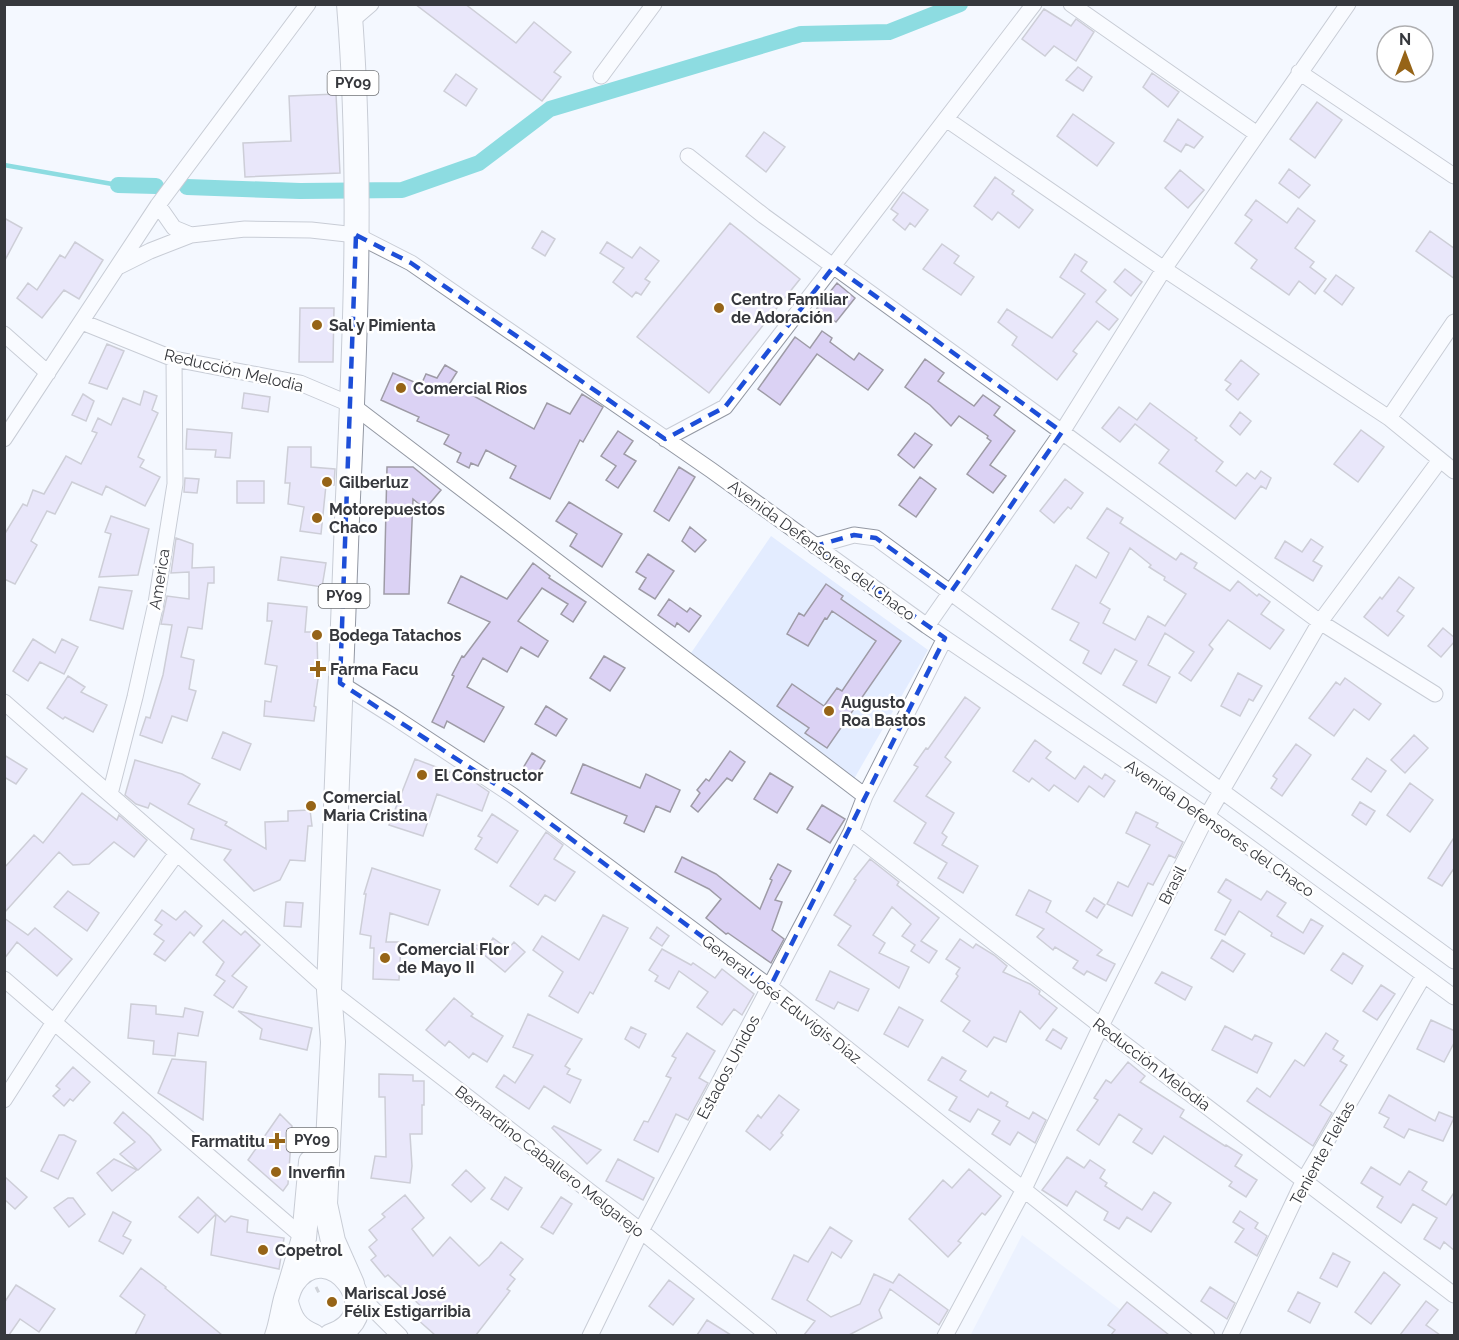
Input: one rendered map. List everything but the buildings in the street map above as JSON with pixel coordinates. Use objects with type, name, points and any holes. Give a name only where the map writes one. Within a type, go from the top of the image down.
[{"type":"highway","name":"PY09","points":[[349,13],[356,161],[356,235],[352,405],[329,990],[333,1042],[325,1204],[333,1241],[354,1288]]},
{"type":"highway","name":"PY09","points":[[277,1335],[304,1238],[318,1041],[329,990]]},
{"type":"highway","points":[[313,1335],[304,1332],[294,1324],[289,1314],[288,1295],[299,1275],[317,1267],[337,1270],[354,1288],[355,1312],[351,1322],[343,1330],[332,1335]]},
{"type":"street","points":[[4,439],[158,205],[308,4]]},
{"type":"street","points":[[349,13],[371,4]]},
{"type":"street","points":[[601,76],[654,4]]},
{"type":"street","points":[[665,439],[725,407],[1034,4]]},
{"type":"street","points":[[1071,4],[1257,134]]},
{"type":"street","points":[[927,626],[1062,432],[1164,268],[1348,4]]},
{"type":"street","points":[[1299,72],[1455,176]]},
{"type":"street","points":[[946,119],[1389,418],[1455,471]]},
{"type":"street","points":[[688,156],[764,216],[1320,622],[1435,694]]},
{"type":"street","points":[[158,205],[174,228],[191,235]]},
{"type":"street","name":"Avenida Defensores del Chaco","points":[[118,267],[150,251],[191,235],[245,229],[311,230],[356,235],[411,263],[665,439],[927,626],[1207,816],[1455,997]]},
{"type":"street","name":"Reducción Melodia","points":[[82,322],[174,359],[300,383],[352,405],[866,795]]},
{"type":"street","points":[[1389,418],[1455,322]]},
{"type":"street","points":[[4,334],[48,373]]},
{"type":"street","name":"America","points":[[110,794],[156,603],[175,484],[174,359]]},
{"type":"street","name":"Brasil","points":[[945,1335],[1023,1191],[1101,1026],[1207,816],[1320,622],[1440,460]]},
{"type":"street","points":[[815,546],[854,535],[876,538],[1455,961]]},
{"type":"street","name":"Estados Unidos","points":[[590,1335],[641,1231],[771,987],[945,638]]},
{"type":"street","name":"General José Eduvigis Díaz","points":[[340,683],[512,795],[771,987],[1023,1191],[1207,1335]]},
{"type":"street","name":"Bernardino Caballero Melgarejo","points":[[4,702],[329,990],[641,1231],[769,1335]]},
{"type":"street","name":"Reducción Melodia","points":[[850,831],[1101,1026],[1455,1295]]},
{"type":"street","points":[[4,1100],[54,1022],[177,853]]},
{"type":"street","name":"Teniente Fleitas","points":[[1230,1335],[1304,1180],[1424,975]]},
{"type":"street","points":[[4,979],[304,1238]]},
{"type":"street","points":[[354,1288],[400,1335]]},
{"type":"street","points":[[332,1335],[339,1335]]},
{"type":"highlighted area","points":[[356,235],[411,263],[665,439],[725,407],[834,266],[1062,432],[951,592],[876,538],[854,535],[815,546],[945,638],[770,987],[512,795],[340,683]]},
{"type":"shaded area","name":"Augusto Roa Bastos","points":[[771,536],[928,650],[854,779],[691,653]]},
{"type":"shaded area","points":[[1022,1235],[1154,1335],[970,1336]]},
{"type":"waterway","points":[[187,187],[300,191],[402,190],[479,163],[550,109],[801,34],[889,32],[960,4]]},
{"type":"waterway","points":[[4,165],[118,185]]},
{"type":"waterway","points":[[118,185],[156,186]]},
{"type":"place","name":"Centro Familiar de Adoración","points":[[719,308]]},
{"type":"place","name":"Sal y Pimienta","points":[[317,325]]},
{"type":"place","name":"Comercial Rios","points":[[401,388]]},
{"type":"place","name":"Gilberluz","points":[[327,482]]},
{"type":"place","name":"Motorepuestos Chaco","points":[[317,518]]},
{"type":"place","name":"Bodega Tatachos","points":[[317,635]]},
{"type":"place","name":"Farma Facu","points":[[318,669]]},
{"type":"place","name":"Augusto Roa Bastos","points":[[829,711]]},
{"type":"place","name":"El Constructor","points":[[422,775]]},
{"type":"place","name":"Comercial Maria Cristina","points":[[311,806]]},
{"type":"place","name":"Comercial Flor de Mayo II","points":[[385,958]]},
{"type":"place","name":"Farmatitu","points":[[277,1141]]},
{"type":"place","name":"Inverfin","points":[[276,1172]]},
{"type":"place","name":"Copetrol","points":[[263,1250]]},
{"type":"place","name":"Mariscal José Félix Estigarribia","points":[[332,1302]]}]
